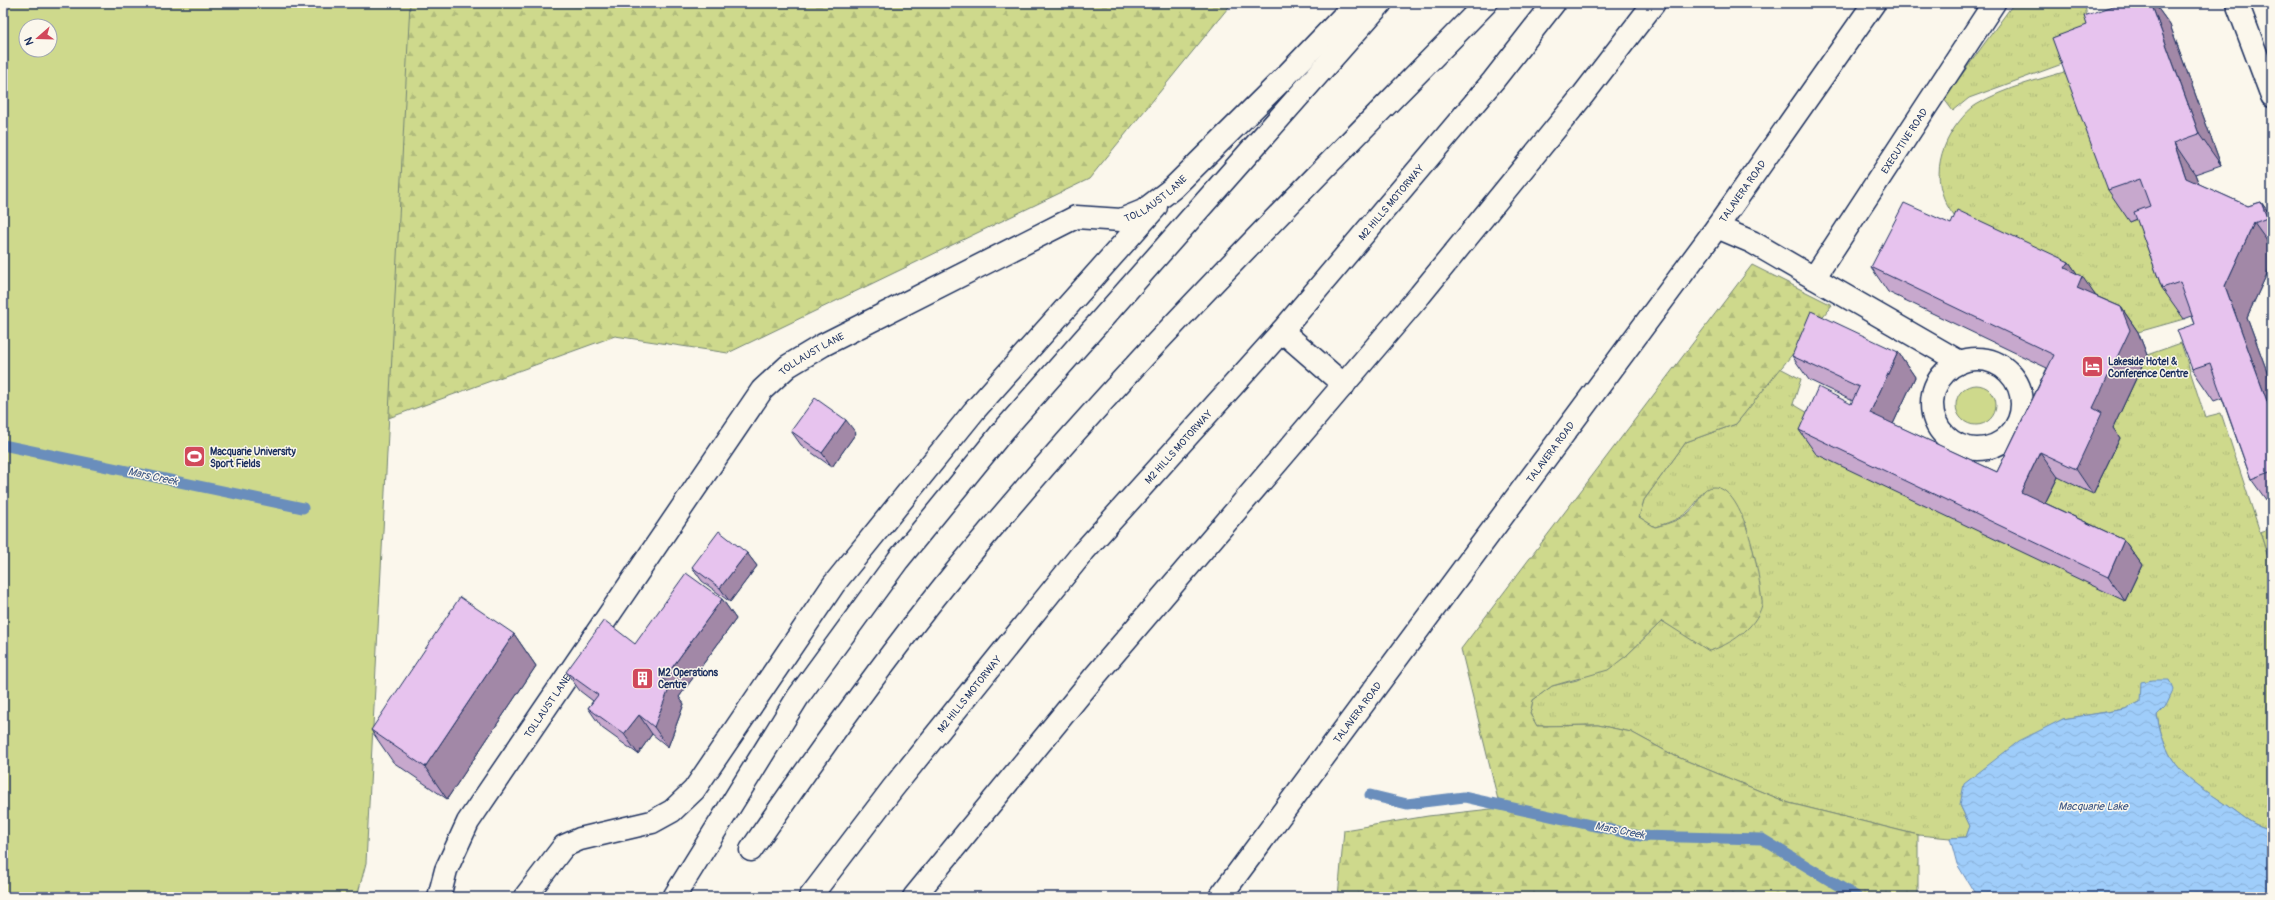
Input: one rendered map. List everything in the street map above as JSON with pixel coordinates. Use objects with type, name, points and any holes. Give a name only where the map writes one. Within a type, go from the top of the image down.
[{"type":"main road","name":"TOLLAUST LANE","points":[[439,897],[446,870],[468,822],[762,390],[788,366],[823,345],[1076,217],[1121,220],[1143,211],[1173,188],[1284,78],[1356,3]]},
{"type":"main road","points":[[674,897],[798,697],[898,560],[1009,425],[1381,3]]},
{"type":"main road","points":[[751,850],[847,712],[935,598],[1059,451],[1201,294],[1486,3]]},
{"type":"main road","name":"M2 HILLS MOTORWAY","points":[[810,897],[894,788],[1084,551],[1282,331],[1493,81],[1554,3]]},
{"type":"main road","points":[[914,897],[1095,676],[1344,385],[1584,95],[1654,3]]},
{"type":"main road","name":"TALAVERA ROAD","points":[[1220,897],[1717,227],[1874,3]]},
{"type":"main road","name":"EXECUTIVE ROAD","points":[[1814,278],[1994,3]]},
{"type":"main road","points":[[2237,3],[2272,96]]},
{"type":"main road","points":[[525,897],[564,846],[580,839],[652,822],[672,811],[694,790],[834,584],[974,411],[1173,188]]},
{"type":"main road","points":[[1717,227],[1752,242],[1960,362],[1975,358],[1990,360],[2004,368],[2015,380],[2021,394],[2022,410],[2018,425],[2008,438],[1996,446],[1982,449],[1968,449],[1954,443],[1943,434],[1935,422],[1932,408],[1933,394],[1938,381],[1947,370],[1960,362]]},
{"type":"main road","points":[[1282,331],[1344,385]]},
{"type":"green space","points":[[3,3],[1232,3],[1089,179],[728,353],[615,336],[220,479],[28,58],[58,58],[58,18],[18,18],[18,36]]},
{"type":"green space","name":"Macquarie University Sport Fields","points":[[3,3],[410,3],[366,863],[357,897],[3,897]]},
{"type":"green space","points":[[2014,3],[2085,3],[2087,20],[2106,48],[1969,98],[1953,111],[1944,99]]},
{"type":"green space","points":[[2074,69],[2130,222],[2162,210],[2184,319],[2138,332],[2095,312],[1965,228],[1947,205],[1939,180],[1939,167],[1942,153],[1947,140],[1955,127],[1970,109],[1999,93]]},
{"type":"green space","points":[[1752,265],[1832,305],[1736,424],[1686,442],[1644,500],[1639,517],[1655,527],[1666,524],[1687,514],[1695,506],[1706,489],[1713,487],[1724,490],[1733,499],[1740,512],[1752,545],[1762,601],[1759,613],[1748,628],[1741,634],[1725,645],[1709,651],[1662,621],[1626,656],[1608,670],[1552,686],[1533,700],[1530,714],[1537,726],[1598,725],[1631,732],[1675,756],[1789,803],[1918,835],[1918,897],[1338,897],[1344,830],[1428,816],[1500,808],[1461,649]]},
{"type":"green space","points":[[2181,343],[2205,417],[2221,413],[2272,569],[2272,830],[2259,826],[2248,820],[2189,778],[2172,759],[2166,747],[2157,714],[2165,707],[2140,702],[2125,709],[2063,719],[2046,729],[1960,805],[1970,826],[1966,837],[1950,838],[1918,835],[1789,803],[1675,756],[1631,732],[1598,725],[1537,726],[1530,714],[1533,700],[1552,686],[1577,680],[1626,656],[1662,621],[1674,628],[1746,630],[1762,604],[1755,558],[1745,522],[1703,491],[1694,506],[1689,511],[1671,521],[1655,527],[1639,517],[1644,500],[1686,442],[1736,424],[1780,368],[1801,379],[1793,404],[2125,601],[2141,565],[2038,517],[2058,477],[2110,433],[2147,355]]},
{"type":"green space","points":[[1976,385],[1984,387],[1990,391],[1994,397],[1996,405],[1994,413],[1990,419],[1984,423],[1976,425],[1968,423],[1962,419],[1958,413],[1956,405],[1958,397],[1962,391],[1968,387]]},
{"type":"green space","points":[[2272,528],[2272,569],[2260,532]]},
{"type":"water","name":"Macquarie Lake","points":[[2152,680],[2169,680],[2173,690],[2165,707],[2157,715],[2166,747],[2180,769],[2200,787],[2248,820],[2259,826],[2272,830],[2272,897],[1977,897],[1957,864],[1950,838],[1966,837],[1970,826],[1960,805],[1964,784],[2019,741],[2063,719],[2125,709],[2140,702],[2141,682]]},
{"type":"building","points":[[2122,3],[2151,3],[2199,134],[2174,143],[2186,178],[2248,206],[2261,202],[2267,218],[2254,223],[2225,286],[2272,415],[2272,471],[2251,479],[2210,363],[2192,369],[2177,330],[2195,324],[2180,282],[2162,288],[2134,212],[2150,206],[2140,179],[2108,190],[2052,38],[2087,25],[2084,16]]},
{"type":"building","points":[[1904,203],[1951,224],[1957,210],[2069,262],[2065,268],[2082,276],[2077,288],[2121,307],[2130,330],[2093,408],[2102,413],[2076,469],[2040,452],[2021,492],[2124,540],[2108,577],[1799,430],[1818,387],[1851,404],[1859,387],[1792,356],[1811,311],[1898,352],[1870,413],[1997,472],[2054,355],[1871,267]]},
{"type":"building","points":[[815,398],[846,420],[822,453],[791,431]]},
{"type":"building","points":[[719,531],[747,553],[720,588],[692,567]]},
{"type":"building","name":"M2 Operations Centre","points":[[686,573],[722,599],[663,680],[671,684],[654,727],[639,715],[624,734],[588,708],[598,695],[566,672],[604,620],[635,644]]},
{"type":"building","points":[[460,597],[514,634],[425,767],[371,730]]},
{"type":"waterway","name":"Mars Creek","points":[[3,445],[303,508]]},
{"type":"waterway","name":"Mars Creek","points":[[1370,795],[1407,804],[1464,797],[1640,836],[1762,839],[1857,897]]},
{"type":"place","name":"Lakeside Hotel & Conference Centre","points":[[2093,367]]},
{"type":"place","name":"Macquarie University Sport Fields","points":[[195,457]]},
{"type":"place","name":"M2 Operations Centre","points":[[642,678]]}]
